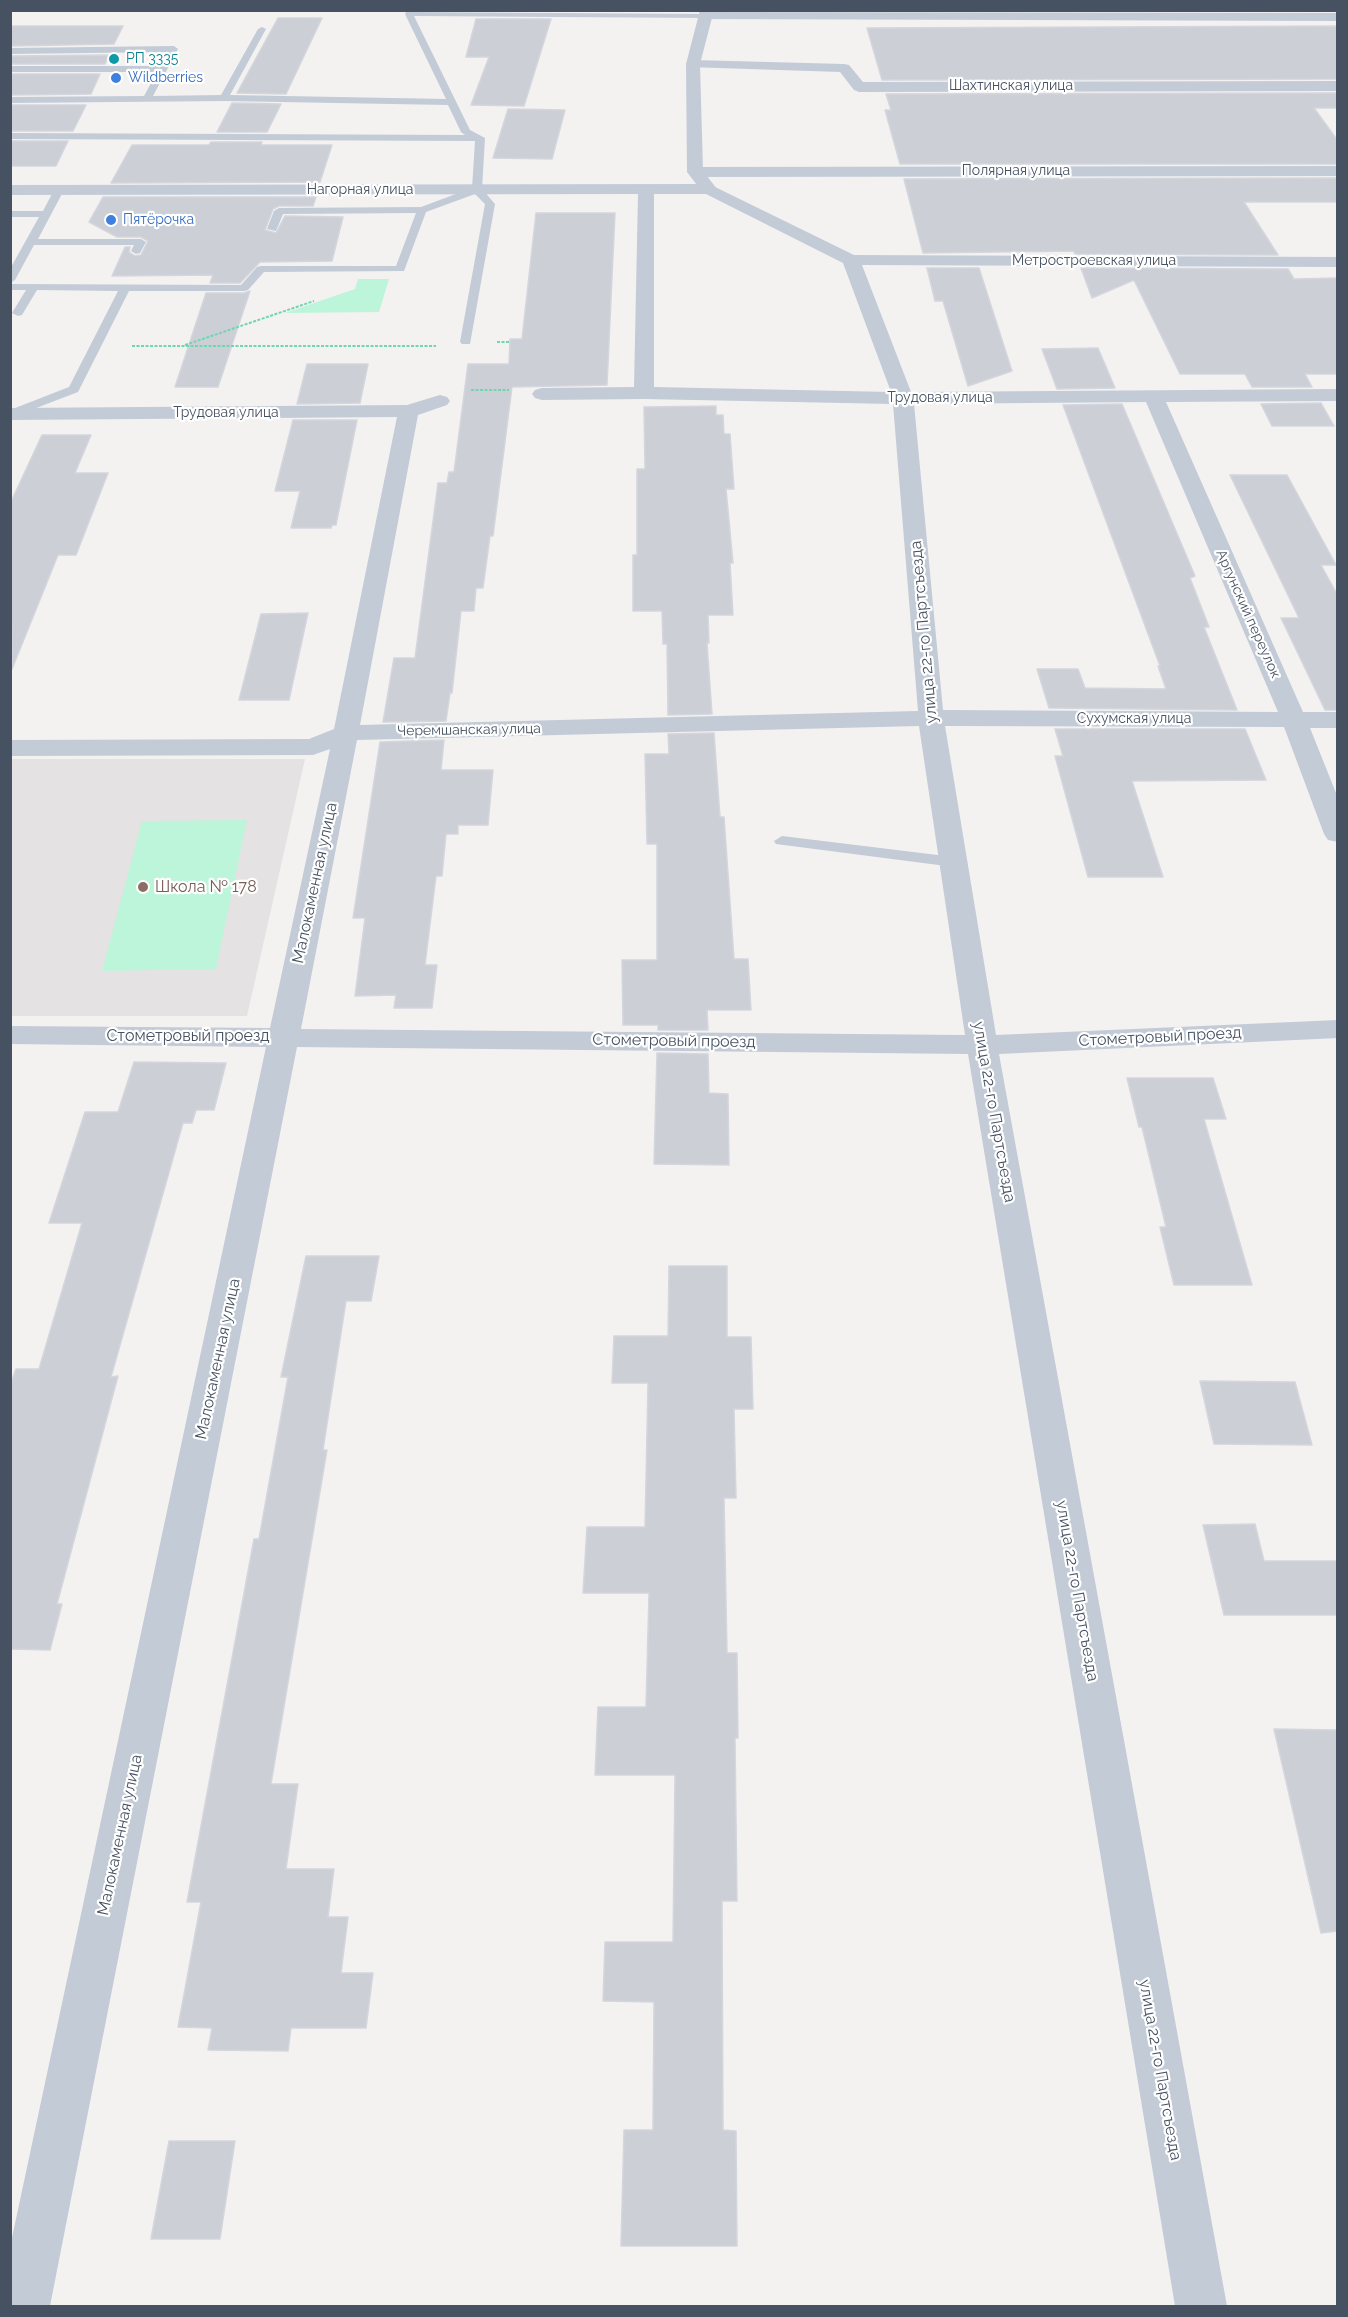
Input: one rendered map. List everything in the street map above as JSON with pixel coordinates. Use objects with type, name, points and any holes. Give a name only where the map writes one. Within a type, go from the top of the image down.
[{"type":"street","points":[[851,261],[702,181],[693,64],[707,13],[1338,17]]},
{"type":"street","name":"Шахтинская улица","points":[[693,64],[844,68],[859,87],[1338,86]]},
{"type":"street","name":"Полярная улица","points":[[702,181],[1338,171]]},
{"type":"street","name":"Нагорная улица","points":[[10,190],[646,189],[702,181]]},
{"type":"street","points":[[644,393],[646,189]]},
{"type":"street","name":"Метростроевская улица","points":[[851,261],[1338,262]]},
{"type":"street","name":"улица 22-го Партсъезда","points":[[851,261],[903,398],[931,718],[982,1045],[1201,2307]]},
{"type":"street","name":"Трудовая улица","points":[[542,394],[644,393],[903,398],[1338,395]]},
{"type":"street","name":"Аргунский переулок","points":[[1153,396],[1294,720],[1338,834]]},
{"type":"street","name":"Трудовая улица","points":[[10,414],[408,411],[440,401]]},
{"type":"street","name":"Малокаменная улица","points":[[24,2307],[346,733],[408,411]]},
{"type":"street","name":"Сухумская улица","points":[[931,718],[1338,720]]},
{"type":"street","name":"Черемшанская улица","points":[[10,748],[313,747],[346,733],[931,718]]},
{"type":"street","name":"Стометровый проезд","points":[[10,1035],[982,1045],[1338,1029]]},
{"type":"lane","points":[[480,138],[466,132],[408,14],[421,12],[707,13]]},
{"type":"lane","points":[[224,98],[262,29]]},
{"type":"lane","points":[[10,51],[174,49],[147,99]]},
{"type":"lane","points":[[10,69],[164,69]]},
{"type":"lane","points":[[10,100],[224,98],[451,102]]},
{"type":"lane","points":[[10,136],[480,138]]},
{"type":"lane","points":[[466,342],[490,204],[477,190],[480,138]]},
{"type":"lane","points":[[10,280],[59,190]]},
{"type":"lane","points":[[272,229],[279,211],[422,210],[477,190]]},
{"type":"lane","points":[[10,287],[244,288],[261,269],[400,269],[422,210]]},
{"type":"lane","points":[[10,214],[46,214]]},
{"type":"lane","points":[[31,242],[141,242],[136,251]]},
{"type":"lane","points":[[18,313],[34,287]]},
{"type":"lane","points":[[10,414],[74,389],[125,288]]},
{"type":"lane","points":[[782,841],[954,862]]},
{"type":"path","points":[[181,346],[352,287],[357,269]]},
{"type":"path","points":[[95,346],[444,346]]},
{"type":"shaded area","name":"Школа № 178","points":[[10,759],[305,759],[247,1016],[11,1016]]},
{"type":"green space","points":[[358,279],[389,279],[379,312],[285,313],[355,289]]},
{"type":"green space","points":[[247,820],[216,969],[102,971],[142,821]]},
{"type":"building","points":[[278,18],[322,18],[286,94],[237,93]]},
{"type":"building","points":[[476,19],[551,19],[524,106],[471,105],[489,57],[466,57]]},
{"type":"building","points":[[10,26],[123,26],[114,44],[10,46]]},
{"type":"building","points":[[1338,26],[1338,79],[882,80],[867,28]]},
{"type":"building","points":[[109,55],[105,64],[10,64],[10,56]]},
{"type":"building","points":[[10,74],[100,74],[91,94],[10,95]]},
{"type":"building","points":[[1338,93],[1338,108],[1314,108],[1338,141],[1338,164],[900,164],[885,110],[891,110],[886,94]]},
{"type":"building","points":[[232,103],[281,104],[267,132],[217,132]]},
{"type":"building","points":[[10,105],[86,105],[73,131],[10,131]]},
{"type":"building","points":[[508,109],[565,110],[552,159],[493,158]]},
{"type":"building","points":[[10,141],[68,141],[56,166],[10,166]]},
{"type":"building","points":[[211,142],[332,145],[320,182],[111,183],[132,145],[209,145]]},
{"type":"building","points":[[1338,178],[1338,202],[1244,202],[1278,255],[1075,254],[1074,251],[923,253],[904,179]]},
{"type":"building","points":[[103,197],[316,197],[313,206],[279,206],[273,209],[265,230],[276,233],[285,216],[343,217],[332,261],[260,262],[240,283],[210,283],[213,275],[112,276],[125,247],[130,247],[129,252],[135,256],[141,255],[148,241],[141,237],[117,237],[89,222]]},
{"type":"building","points":[[536,213],[615,213],[607,385],[512,387],[493,536],[490,536],[483,588],[476,588],[474,611],[461,611],[452,693],[450,693],[446,721],[383,722],[394,658],[415,658],[438,483],[447,483],[449,472],[454,472],[468,364],[509,364],[510,339],[522,339]]},
{"type":"building","points":[[927,268],[979,268],[1012,371],[968,386],[943,301],[935,301]]},
{"type":"building","points":[[1081,268],[1288,269],[1294,279],[1338,278],[1338,374],[1305,374],[1312,387],[1252,387],[1245,374],[1180,374],[1134,280],[1092,298]]},
{"type":"building","points":[[250,291],[218,387],[175,387],[206,293]]},
{"type":"building","points":[[1098,348],[1115,388],[1057,389],[1042,349]]},
{"type":"building","points":[[307,364],[368,364],[360,403],[297,404]]},
{"type":"building","points":[[1321,403],[1334,426],[1272,426],[1261,404]]},
{"type":"building","points":[[1122,404],[1195,576],[1190,578],[1209,627],[1204,627],[1237,710],[1049,708],[1037,669],[1078,669],[1085,688],[1166,689],[1158,666],[1160,666],[1063,405]]},
{"type":"building","points":[[716,406],[716,415],[723,415],[724,434],[730,434],[734,489],[726,489],[733,563],[730,563],[733,615],[708,615],[709,643],[707,643],[712,714],[668,715],[667,644],[663,644],[662,611],[633,611],[633,555],[637,555],[637,469],[645,469],[644,407]]},
{"type":"building","points":[[293,420],[357,420],[336,525],[332,525],[331,528],[291,528],[300,491],[275,491]]},
{"type":"building","points":[[42,435],[91,435],[75,473],[108,473],[76,555],[58,555],[12,669],[10,504]]},
{"type":"building","points":[[1230,475],[1287,475],[1336,565],[1321,565],[1338,596],[1338,710],[1325,710],[1281,618],[1299,618]]},
{"type":"building","points":[[308,613],[289,700],[239,700],[261,614]]},
{"type":"building","points":[[1055,729],[1245,729],[1266,780],[1132,781],[1163,877],[1088,877],[1055,756],[1063,756]]},
{"type":"building","points":[[714,733],[720,817],[724,817],[734,959],[748,959],[751,1010],[707,1010],[708,1030],[658,1030],[658,1025],[623,1025],[622,960],[657,960],[657,844],[647,844],[645,754],[669,754],[668,734]]},
{"type":"building","points":[[444,740],[441,770],[493,770],[488,825],[458,825],[458,834],[446,834],[442,876],[436,876],[425,965],[437,965],[432,1008],[394,1008],[396,995],[355,996],[365,918],[353,918],[380,742]]},
{"type":"building","points":[[657,1053],[708,1054],[709,1093],[728,1094],[729,1165],[654,1164]]},
{"type":"building","points":[[134,1062],[226,1063],[214,1110],[196,1110],[192,1123],[183,1123],[111,1377],[118,1376],[57,1604],[62,1604],[50,1650],[10,1649],[10,1386],[16,1369],[39,1369],[82,1223],[49,1223],[85,1112],[118,1112]]},
{"type":"building","points":[[1127,1078],[1213,1078],[1226,1119],[1204,1119],[1252,1285],[1174,1285],[1160,1227],[1166,1227],[1142,1127],[1139,1127]]},
{"type":"building","points":[[306,1256],[379,1256],[371,1301],[346,1301],[323,1450],[327,1450],[271,1784],[298,1784],[286,1869],[334,1869],[328,1917],[348,1917],[341,1973],[373,1973],[366,2028],[291,2028],[288,2051],[208,2050],[212,2028],[178,2027],[201,1902],[187,1902],[254,1539],[259,1539],[288,1377],[281,1377]]},
{"type":"building","points":[[669,1266],[727,1266],[727,1337],[751,1337],[753,1409],[734,1409],[736,1498],[724,1498],[727,1653],[737,1653],[738,1738],[735,1738],[737,1901],[722,1901],[723,2130],[736,2131],[737,2246],[621,2246],[624,2130],[653,2130],[654,2002],[603,2001],[605,1942],[673,1942],[675,1775],[595,1775],[598,1707],[646,1707],[649,1593],[583,1593],[587,1527],[645,1527],[648,1383],[612,1383],[614,1336],[668,1336]]},
{"type":"building","points":[[1200,1381],[1295,1382],[1312,1445],[1214,1444]]},
{"type":"building","points":[[1255,1524],[1264,1561],[1338,1561],[1338,1615],[1224,1615],[1203,1525]]},
{"type":"building","points":[[1274,1729],[1338,1730],[1338,1931],[1321,1933]]},
{"type":"building","points":[[169,2141],[235,2141],[220,2239],[151,2239]]},
{"type":"place","name":"РП 3335","points":[[114,59]]},
{"type":"place","name":"Wildberries","points":[[116,78]]},
{"type":"place","name":"Пятёрочка","points":[[111,220]]},
{"type":"place","name":"Школа № 178","points":[[143,887]]}]
